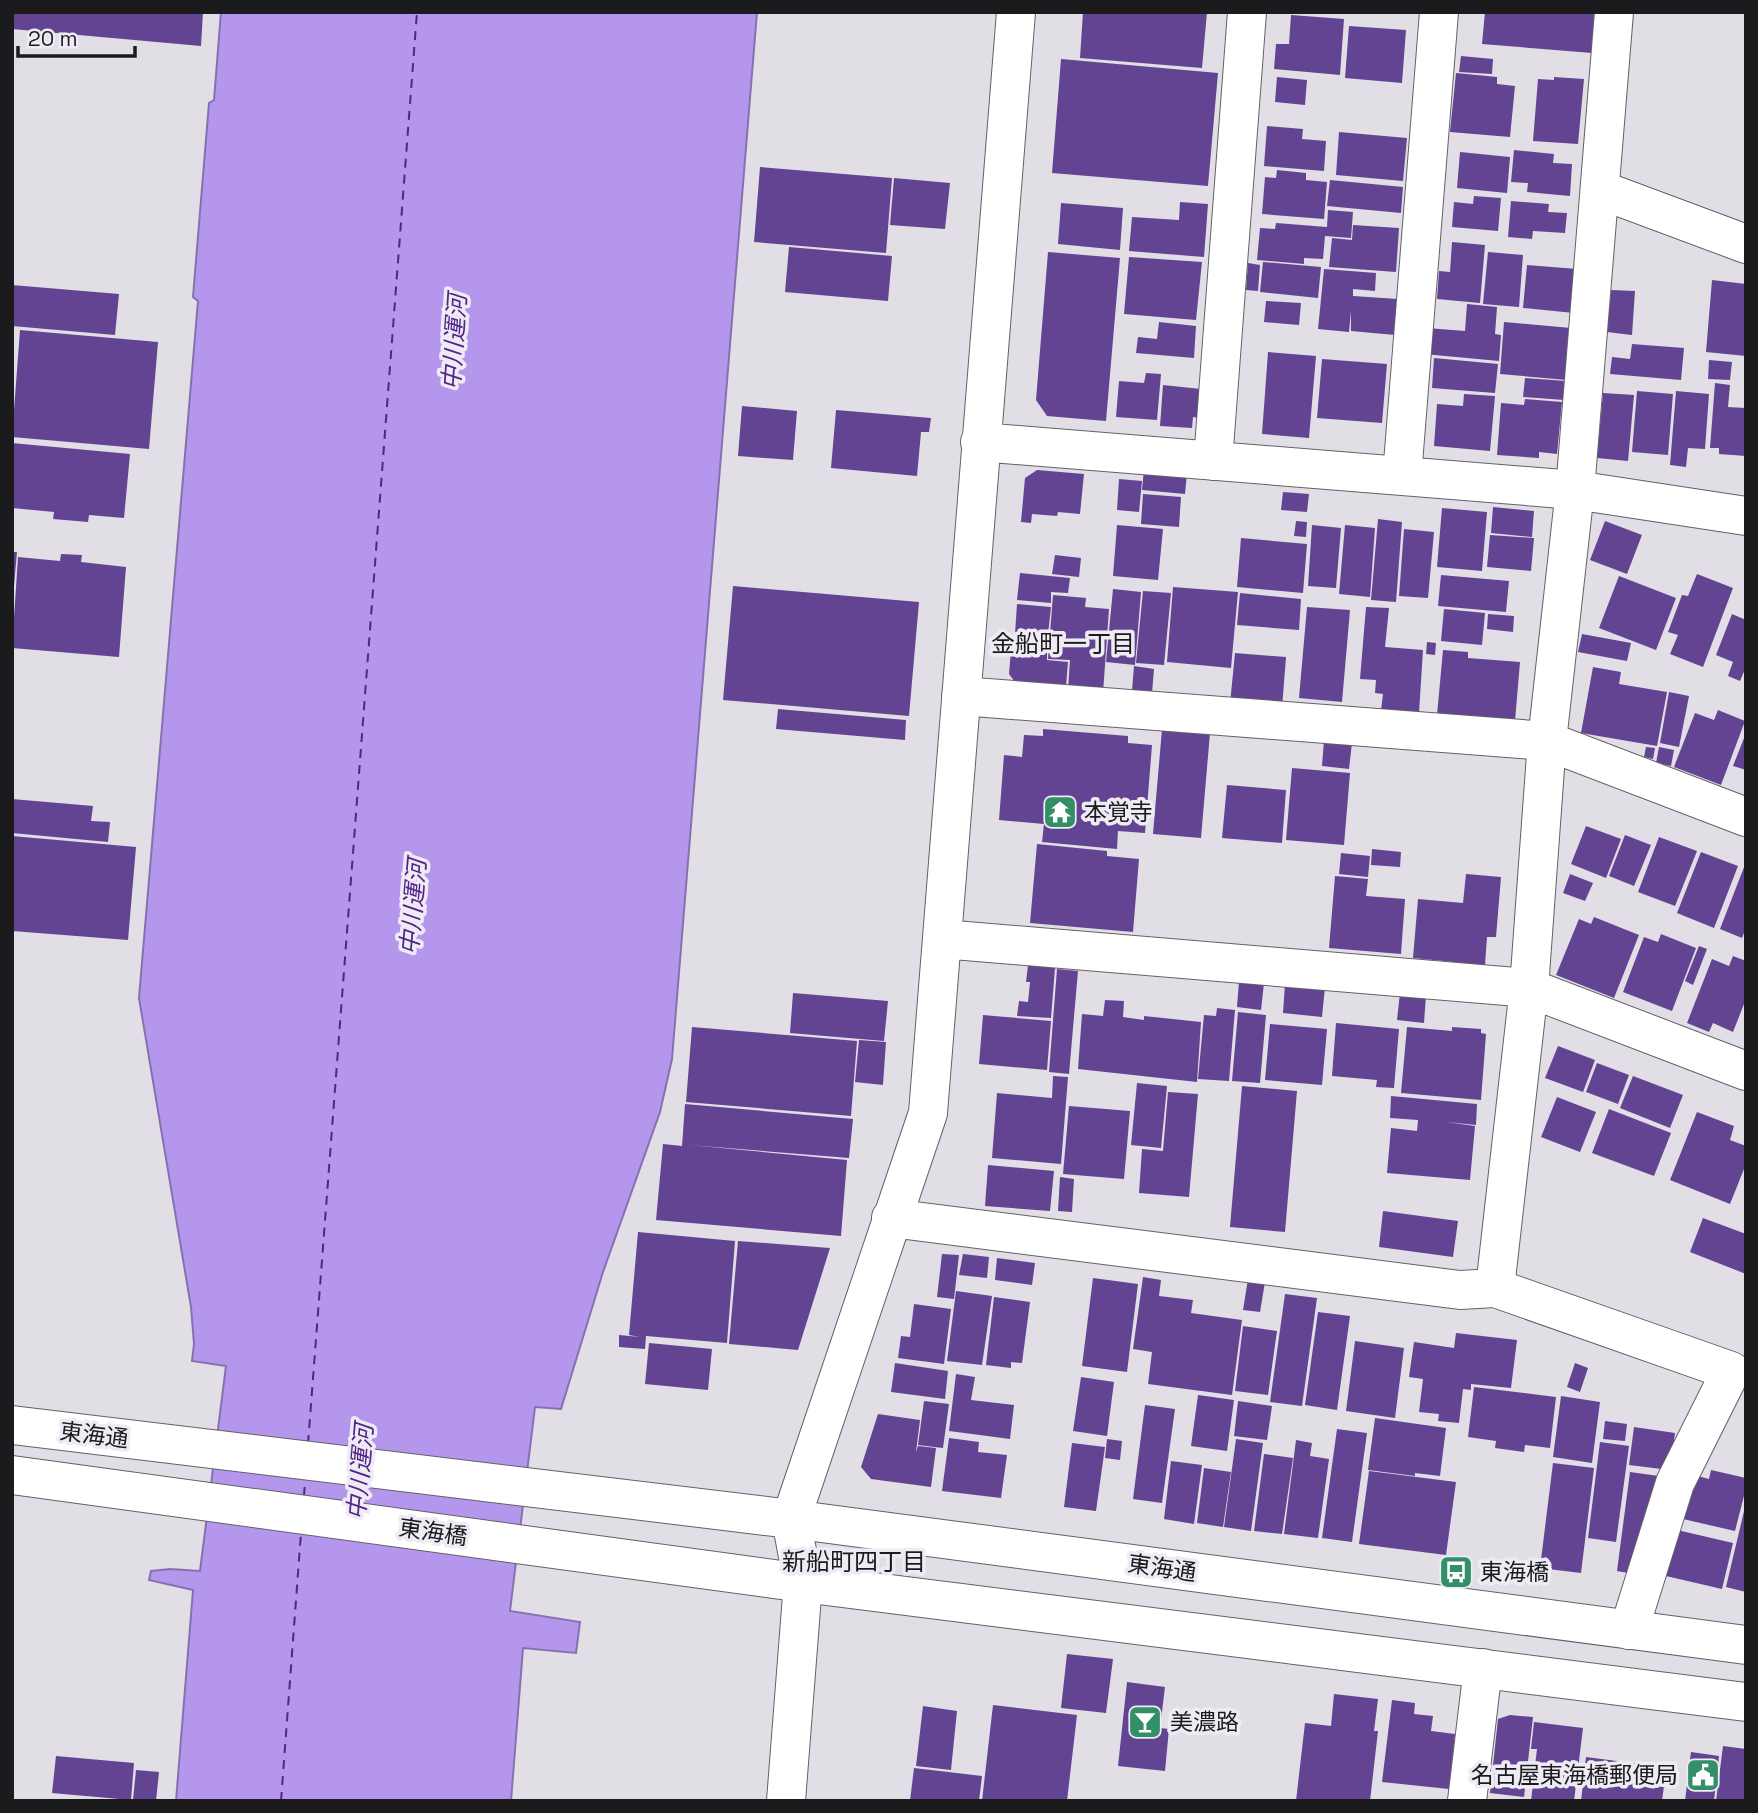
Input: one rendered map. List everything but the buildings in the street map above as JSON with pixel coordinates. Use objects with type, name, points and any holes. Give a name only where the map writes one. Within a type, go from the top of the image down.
[{"type":"street","points":[[786,1801],[803,1583],[791,1520],[928,1113],[1016,12]]},
{"type":"street","points":[[1213,461],[1247,12]]},
{"type":"street","points":[[1402,476],[1439,12]]},
{"type":"street","points":[[1495,1288],[1529,988],[1547,741],[1574,490],[1614,12]]},
{"type":"street","points":[[1601,190],[1746,244]]},
{"type":"street","points":[[980,442],[1574,490],[1746,516]]},
{"type":"street","points":[[961,696],[1547,741],[1746,817]]},
{"type":"street","points":[[942,939],[1529,988],[1746,1071]]},
{"type":"street","points":[[891,1218],[1460,1290],[1495,1288],[1738,1358],[1675,1483],[1629,1630]]},
{"type":"street","name":"東海通","points":[[12,1425],[791,1520],[1746,1645]]},
{"type":"street","name":"東海橋","points":[[12,1475],[803,1583],[1746,1702]]},
{"type":"street","points":[[1467,1801],[1483,1668]]},
{"type":"water","name":"中川運河","points":[[221,12],[757,12],[672,1059],[660,1112],[603,1272],[561,1409],[535,1407],[510,1611],[580,1622],[576,1653],[523,1648],[511,1801],[176,1801],[193,1590],[149,1580],[151,1571],[200,1571],[226,1366],[192,1361],[194,1344],[191,1307],[139,998],[198,301],[193,297],[209,103],[214,100]]},
{"type":"ferry route","points":[[308,1444],[417,12]]},
{"type":"ferry route","points":[[304,1496],[305,1481]]},
{"type":"ferry route","points":[[281,1801],[301,1533]]},
{"type":"place","name":"本覚寺","points":[[1060,812]]},
{"type":"place","name":"東海橋","points":[[1456,1572]]},
{"type":"place","name":"美濃路","points":[[1145,1722]]},
{"type":"place","name":"名古屋東海橋郵便局","points":[[1703,1775]]},
{"type":"district","name":"金船町一丁目","points":[[1063,643]]},
{"type":"district","name":"新船町四丁目","points":[[854,1561]]}]
